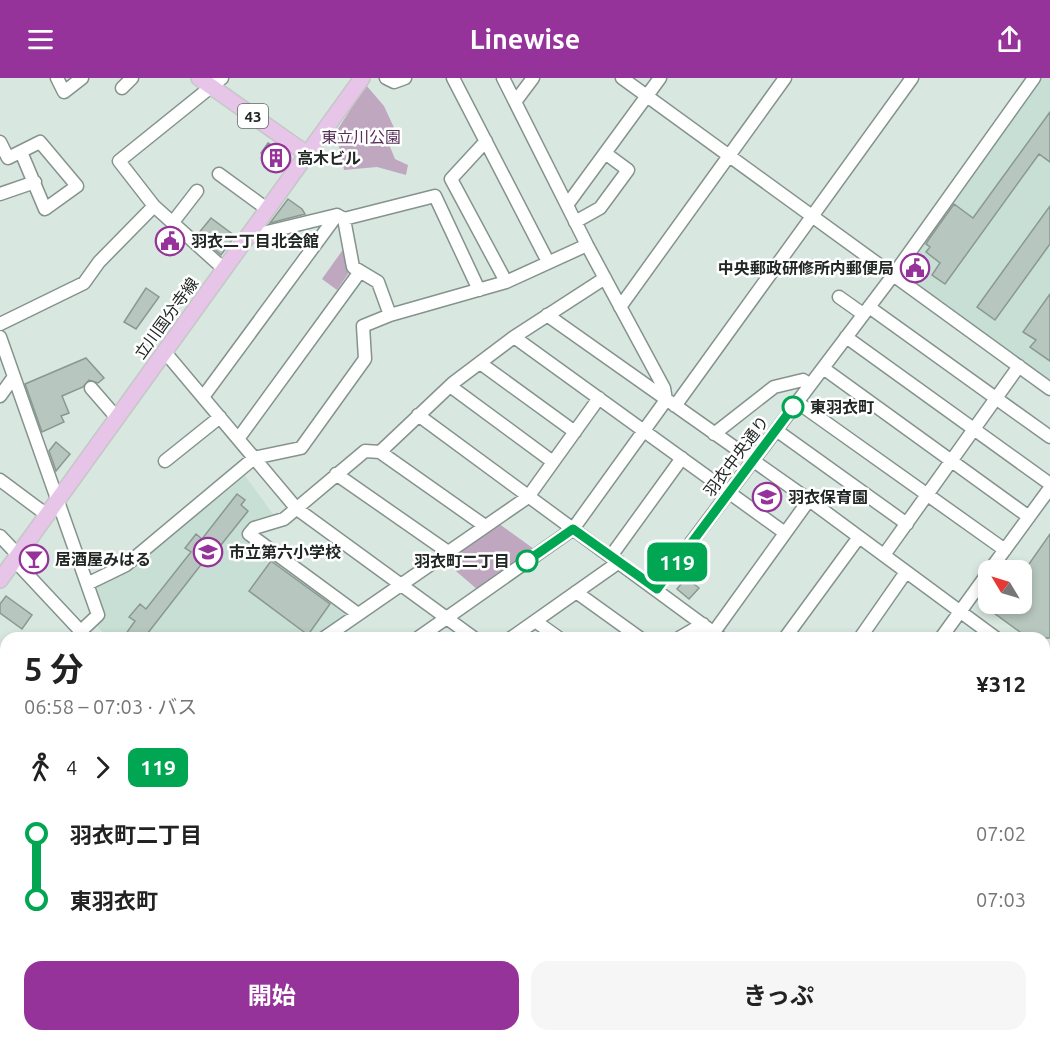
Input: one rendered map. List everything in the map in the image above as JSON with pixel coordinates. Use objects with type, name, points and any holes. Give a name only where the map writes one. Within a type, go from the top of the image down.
[{"type":"main road","name":"立川国分寺線","points":[[8,566],[362,78]]},
{"type":"main road","name":"43","points":[[211,81],[307,154]]},
{"type":"street","points":[[57,78],[64,92],[82,78]]},
{"type":"street","points":[[122,88],[132,78]]},
{"type":"street","points":[[386,78],[394,82],[405,78]]},
{"type":"street","points":[[453,78],[545,256]]},
{"type":"street","points":[[503,78],[575,222],[671,403]]},
{"type":"street","points":[[515,102],[533,78]]},
{"type":"street","points":[[622,78],[1050,389]]},
{"type":"street","points":[[567,205],[660,78]]},
{"type":"street","points":[[620,307],[785,78]]},
{"type":"street","points":[[427,632],[573,529],[644,431],[671,403],[813,215],[912,78]]},
{"type":"street","name":"羽衣中央通り","points":[[657,589],[894,274],[1034,78]]},
{"type":"street","points":[[211,81],[119,161],[154,206],[224,269]]},
{"type":"street","points":[[486,141],[451,179],[502,276]]},
{"type":"street","points":[[0,142],[8,158],[40,142],[77,186],[45,209],[21,152]]},
{"type":"street","points":[[575,222],[600,208],[628,170],[604,153]]},
{"type":"street","points":[[219,174],[267,209]]},
{"type":"street","points":[[0,194],[35,182]]},
{"type":"street","points":[[173,222],[197,191]]},
{"type":"street","points":[[247,237],[435,195],[479,290]]},
{"type":"street","points":[[0,324],[84,283],[99,262],[154,206]]},
{"type":"street","points":[[341,217],[353,267],[359,273],[378,282],[390,315]]},
{"type":"street","points":[[203,397],[341,217]]},
{"type":"street","points":[[87,584],[126,565],[254,458],[301,448],[365,358],[363,326],[390,315],[479,290],[549,264],[587,245]]},
{"type":"street","points":[[238,439],[359,273]]},
{"type":"street","points":[[380,452],[450,386],[514,337],[605,278]]},
{"type":"street","points":[[840,297],[866,311],[1050,437]]},
{"type":"street","points":[[547,315],[808,500],[988,632]]},
{"type":"street","points":[[0,337],[99,615],[86,632]]},
{"type":"street","points":[[514,337],[785,533]]},
{"type":"street","points":[[846,337],[1050,486],[997,560]]},
{"type":"street","points":[[164,351],[297,509],[466,632]]},
{"type":"street","points":[[480,363],[574,432]]},
{"type":"street","points":[[884,555],[1019,366]]},
{"type":"street","points":[[823,368],[1029,517]]},
{"type":"street","points":[[0,396],[13,378]]},
{"type":"street","points":[[714,434],[774,387],[803,380],[810,386]]},
{"type":"street","points":[[450,386],[553,462]]},
{"type":"street","points":[[91,388],[117,418]]},
{"type":"street","points":[[332,632],[528,497],[599,398]]},
{"type":"street","points":[[797,402],[1005,550]]},
{"type":"street","points":[[418,415],[714,632]]},
{"type":"street","points":[[165,461],[220,417]]},
{"type":"street","points":[[776,430],[907,524]]},
{"type":"street","points":[[358,614],[249,534],[254,528],[284,519],[365,451],[380,452],[485,526]]},
{"type":"street","points":[[519,632],[576,592],[615,559],[681,458]]},
{"type":"street","points":[[336,474],[448,552]]},
{"type":"street","points":[[0,480],[47,515]]},
{"type":"street","points":[[720,632],[808,500]]},
{"type":"street","points":[[0,536],[8,566],[82,632]]},
{"type":"street","points":[[788,632],[859,537]]},
{"type":"street","points":[[864,632],[906,572]]},
{"type":"street","points":[[945,632],[978,587]]},
{"type":"street","points":[[576,592],[632,632]]},
{"type":"street","points":[[535,621],[551,632]]},
{"type":"street","points":[[689,632],[703,624]]},
{"type":"shaded area","points":[[1040,78],[1050,78],[1050,382],[900,273]]},
{"type":"shaded area","name":"市立第六小学校","points":[[243,473],[276,518],[244,533],[349,611],[349,616],[325,632],[103,632],[96,625],[93,590],[98,583]]},
{"type":"green space","name":"東立川公園","points":[[366,85],[384,106],[396,132],[386,137],[395,159],[408,165],[406,175],[377,167],[344,170],[336,132]]},
{"type":"green space","points":[[344,248],[350,271],[337,290],[322,279]]},
{"type":"green space","points":[[498,523],[534,549],[478,590],[443,560]]},
{"type":"building","points":[[1050,112],[1050,162],[1039,154],[945,284],[932,275],[940,263],[926,252],[930,247],[926,244],[929,239],[954,204],[973,218]]},
{"type":"building","name":"高木ビル","points":[[268,143],[284,153],[284,162],[281,167],[261,153]]},
{"type":"building","points":[[288,199],[305,214],[270,223]]},
{"type":"building","points":[[1050,206],[1050,244],[995,320],[977,307]]},
{"type":"building","points":[[211,218],[235,236],[221,255],[198,234]]},
{"type":"building","name":"羽衣二丁目北会館","points":[[169,231],[180,240],[171,252],[160,244]]},
{"type":"building","points":[[146,288],[159,297],[136,329],[124,322]]},
{"type":"building","points":[[1050,294],[1050,361],[1030,347],[1036,340],[1023,332]]},
{"type":"building","points":[[86,358],[104,378],[98,383],[89,380],[83,387],[62,396],[69,413],[61,416],[64,422],[42,432],[25,384]]},
{"type":"building","points":[[56,442],[70,454],[56,471],[49,451]]},
{"type":"building","points":[[237,494],[245,500],[241,505],[248,511],[217,550],[214,548],[149,632],[127,632],[135,621],[129,617],[140,604],[146,609],[191,552],[185,548],[196,534],[202,539]]},
{"type":"building","points":[[1050,534],[1050,632],[1020,632],[995,614],[1032,614],[1032,560]]},
{"type":"building","points":[[271,561],[330,604],[310,632],[304,632],[249,591]]},
{"type":"building","points":[[686,578],[699,588],[689,599],[677,589]]},
{"type":"building","points":[[6,596],[32,615],[22,629],[0,613],[0,604]]},
{"type":"bus line","name":"119","points":[[527,561],[573,529],[657,589],[793,407]]},
{"type":"place","name":"高木ビル","points":[[276,158]]},
{"type":"place","name":"羽衣二丁目北会館","points":[[170,241]]},
{"type":"place","name":"中央郵政研修所内郵便局","points":[[915,268]]},
{"type":"place","name":"東羽衣町","points":[[793,407]]},
{"type":"place","name":"羽衣保育園","points":[[767,497]]},
{"type":"place","name":"市立第六小学校","points":[[208,552]]},
{"type":"place","name":"居酒屋みはる","points":[[34,559]]},
{"type":"place","name":"羽衣町二丁目","points":[[527,561]]}]
